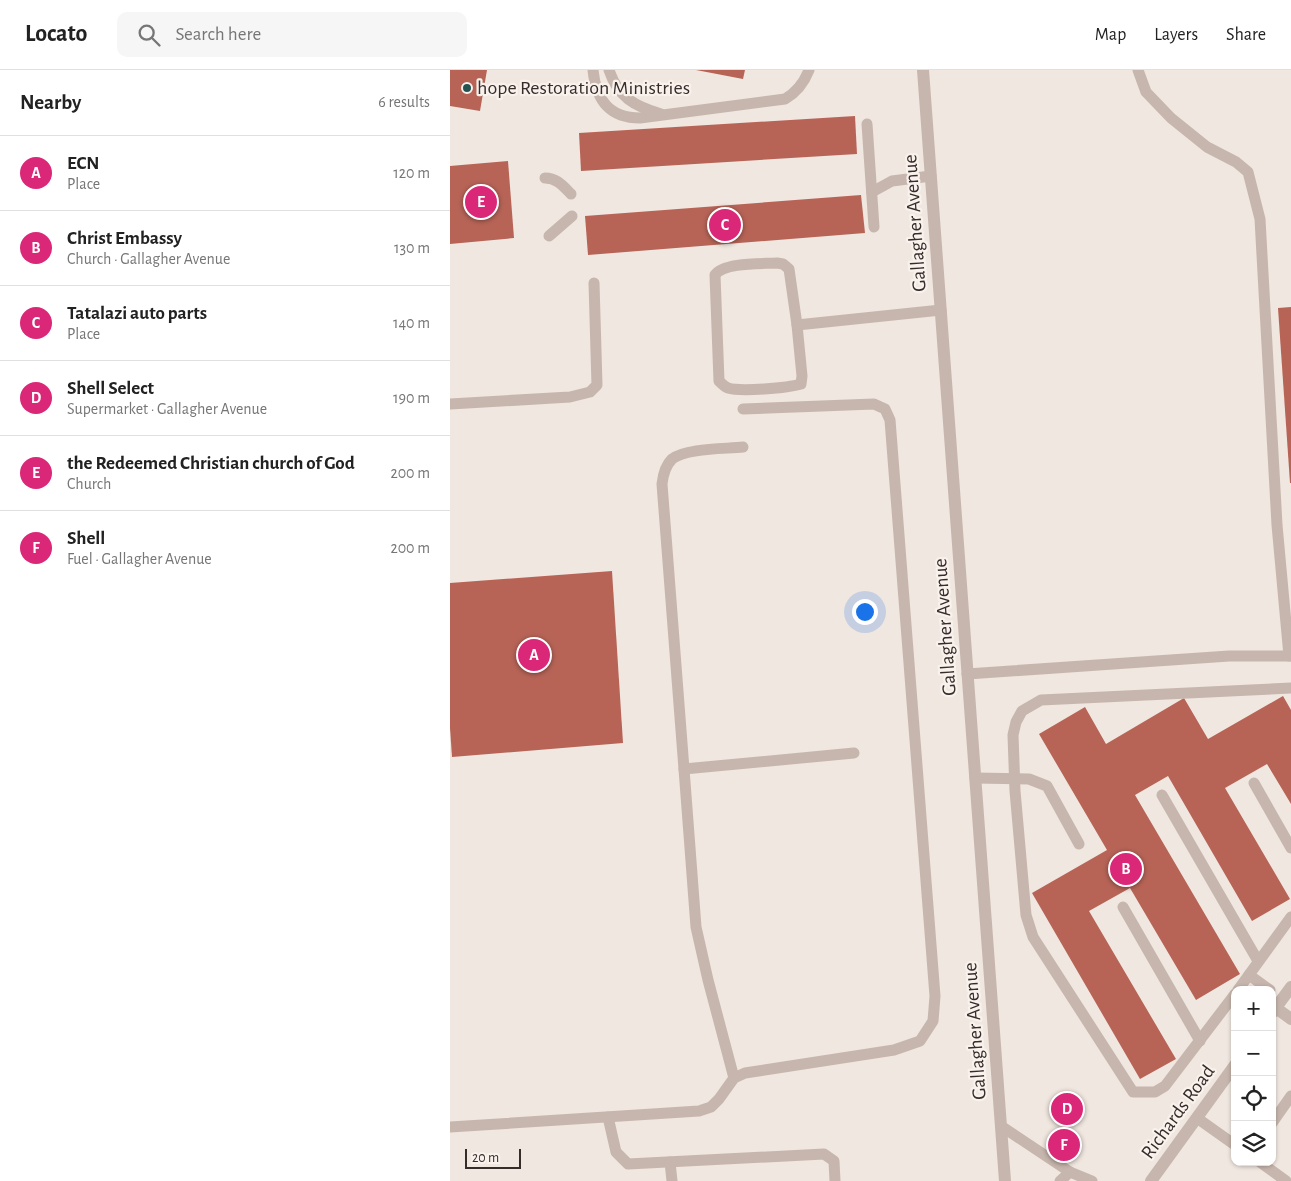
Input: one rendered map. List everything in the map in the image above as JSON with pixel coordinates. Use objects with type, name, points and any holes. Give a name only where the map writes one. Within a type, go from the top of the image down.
[{"type":"street","name":"Gallagher Avenue","points":[[923,70],[1005,1181]]},
{"type":"street","points":[[1276,999],[1291,987]]},
{"type":"street","points":[[1276,1001],[1291,1019]]},
{"type":"street","name":"Richards Road","points":[[1151,1181],[1231,1070]]},
{"type":"lane","points":[[593,70],[599,97],[618,116],[627,118],[665,115],[785,98],[795,93],[803,83],[808,70]]},
{"type":"lane","points":[[609,70],[617,89],[625,97],[647,110],[665,115]]},
{"type":"lane","points":[[967,674],[1229,656],[1290,656],[1277,525],[1260,219],[1248,172],[1236,162],[1206,147],[1172,118],[1146,92],[1138,70]]},
{"type":"lane","points":[[867,124],[874,227]]},
{"type":"lane","points":[[871,171],[892,181]]},
{"type":"lane","points":[[872,192],[892,181],[931,176]]},
{"type":"lane","points":[[545,178],[557,180],[571,194]]},
{"type":"lane","points":[[549,236],[572,216]]},
{"type":"lane","points":[[784,264],[789,269],[797,325],[802,376],[800,384],[740,390],[728,388],[718,381],[715,275],[726,266],[784,264]]},
{"type":"lane","points":[[450,404],[570,396],[590,392],[597,385],[594,284]]},
{"type":"lane","points":[[797,325],[941,310]]},
{"type":"lane","points":[[450,1127],[699,1111],[711,1107],[734,1078],[745,1073],[894,1050],[920,1040],[933,1021],[936,996],[890,420],[885,409],[874,404],[743,409]]},
{"type":"lane","points":[[734,1078],[696,927],[662,477],[665,468],[673,459],[687,452],[743,447]]},
{"type":"lane","points":[[1231,999],[1165,1086],[1155,1092],[1133,1092],[1033,937],[1026,915],[1014,778],[1014,735],[1016,722],[1022,711],[1041,700],[1291,688]]},
{"type":"lane","points":[[684,769],[854,752]]},
{"type":"lane","points":[[975,778],[1014,778],[1036,781],[1047,786],[1079,844]]},
{"type":"lane","points":[[1254,783],[1291,848]]},
{"type":"lane","points":[[1162,795],[1258,961]]},
{"type":"lane","points":[[1122,907],[1200,1042]]},
{"type":"lane","points":[[1241,986],[1291,916]]},
{"type":"lane","points":[[1249,975],[1260,986]]},
{"type":"lane","points":[[1273,1121],[1291,1096]]},
{"type":"lane","points":[[608,1117],[616,1152],[628,1164],[824,1154],[834,1160],[835,1181]]},
{"type":"lane","points":[[1196,1118],[1231,1142]]},
{"type":"lane","points":[[1001,1126],[1070,1172],[1092,1181]]},
{"type":"lane","points":[[670,1162],[672,1181]]},
{"type":"lane","points":[[1265,1166],[1286,1181]]},
{"type":"lane","points":[[1060,1181],[1070,1172]]},
{"type":"building","name":"hope Restoration Ministries","points":[[450,70],[487,70],[480,111],[450,106]]},
{"type":"building","points":[[696,70],[745,70],[743,79]]},
{"type":"building","points":[[855,116],[857,154],[581,171],[579,133]]},
{"type":"building","points":[[508,161],[514,238],[450,244],[450,166]]},
{"type":"building","points":[[861,195],[865,233],[588,255],[585,216]]},
{"type":"building","points":[[1291,307],[1291,483],[1290,483],[1278,308]]},
{"type":"building","points":[[612,571],[623,743],[452,757],[450,728],[450,583]]},
{"type":"building","points":[[1283,696],[1291,710],[1291,804],[1267,764],[1225,788],[1290,899],[1252,921],[1168,776],[1135,795],[1240,974],[1196,1000],[1130,888],[1089,911],[1176,1059],[1140,1079],[1032,893],[1107,850],[1039,734],[1085,707],[1106,744],[1184,698],[1208,739]]},
{"type":"place","name":"hope Restoration Ministries","points":[[467,88]]},
{"type":"place","name":"the Redeemed Christian church of God","points":[[481,202]]},
{"type":"place","name":"Tatalazi auto parts","points":[[725,225]]},
{"type":"place","name":"ECN","points":[[534,655]]},
{"type":"place","name":"Christ Embassy","points":[[1126,869]]},
{"type":"place","name":"Shell Select","points":[[1067,1109]]},
{"type":"place","name":"Shell","points":[[1064,1145]]}]
